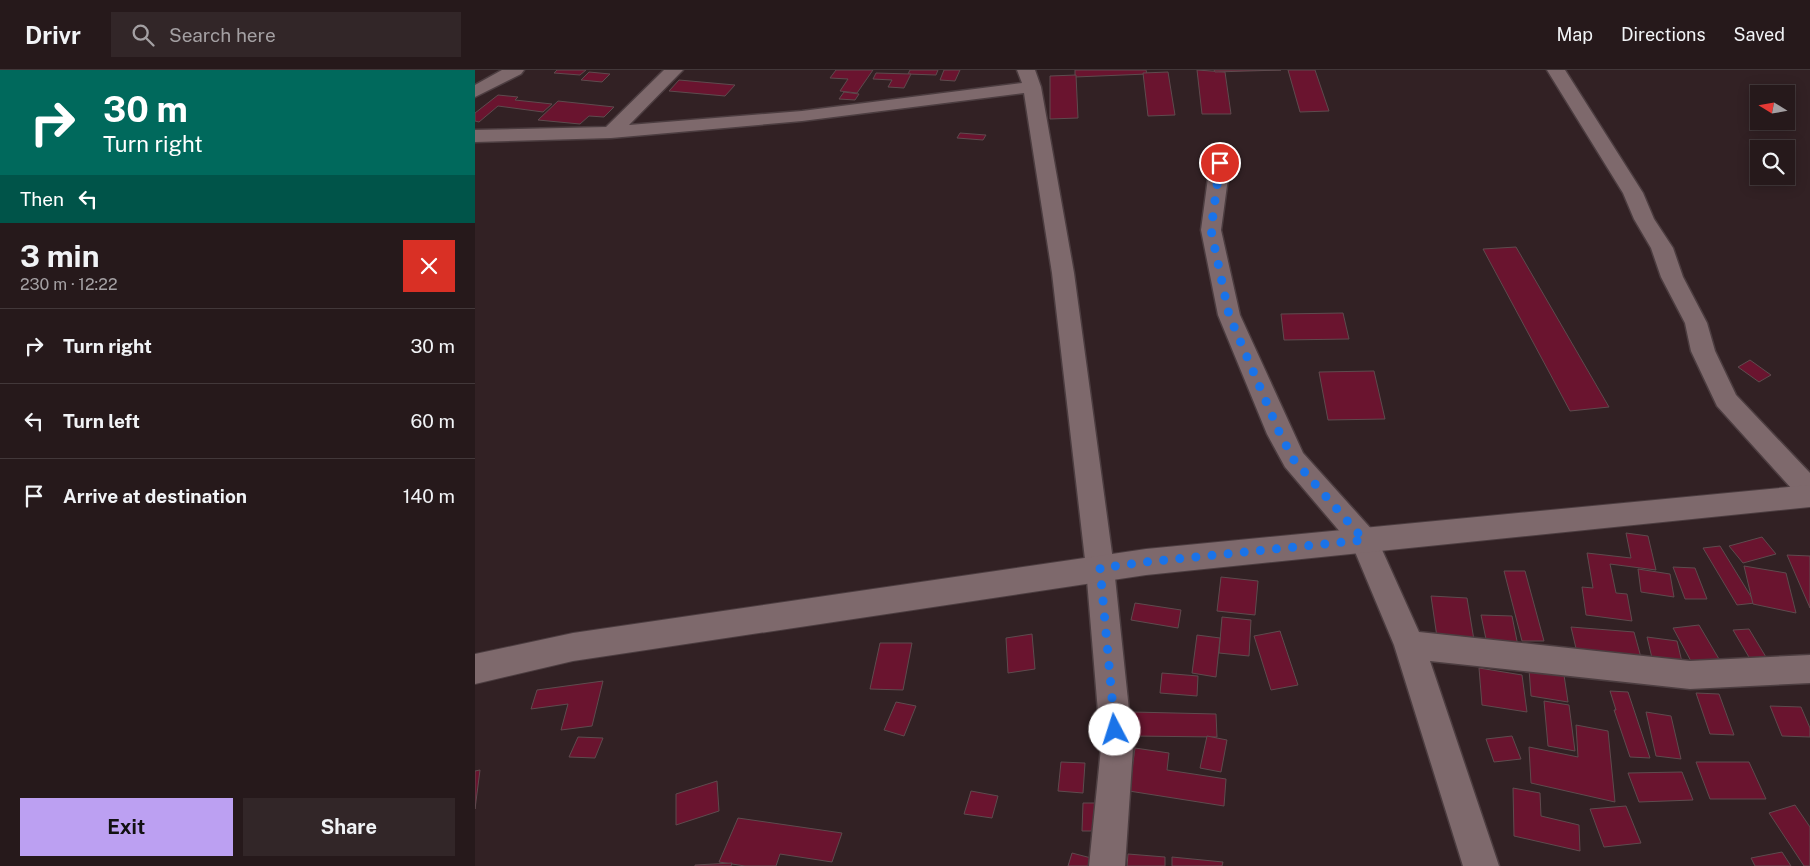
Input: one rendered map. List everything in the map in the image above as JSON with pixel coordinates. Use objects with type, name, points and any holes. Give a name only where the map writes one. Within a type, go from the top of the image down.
[{"type":"street","points":[[475,92],[515,70]]},
{"type":"street","points":[[611,132],[674,70]]},
{"type":"street","points":[[1556,70],[1621,172],[1633,193],[1644,219],[1662,248],[1672,277],[1696,323],[1703,351],[1726,400],[1810,491]]},
{"type":"street","points":[[475,136],[611,132],[866,109],[1029,79],[1063,273],[1100,568],[1117,748],[1107,866]]},
{"type":"street","points":[[1220,163],[1211,230],[1229,315],[1280,434],[1294,460],[1364,540],[1409,645],[1481,866]]},
{"type":"street","points":[[475,669],[573,648],[1146,562],[1810,496]]},
{"type":"street","points":[[1409,645],[1690,675],[1810,669]]},
{"type":"building","points":[[557,70],[586,70],[580,75],[554,73]]},
{"type":"building","points":[[836,70],[873,70],[857,93],[840,91],[848,79],[830,78]]},
{"type":"building","points":[[910,70],[938,70],[936,75],[908,74]]},
{"type":"building","points":[[944,70],[960,70],[955,81],[940,80]]},
{"type":"building","points":[[1075,70],[1146,70],[1147,74],[1075,77]]},
{"type":"building","points":[[1197,70],[1225,72],[1231,114],[1202,114]]},
{"type":"building","points":[[1214,70],[1281,70],[1215,72]]},
{"type":"building","points":[[1288,70],[1315,70],[1329,111],[1300,112]]},
{"type":"building","points":[[589,72],[610,74],[602,82],[581,80]]},
{"type":"building","points":[[1168,72],[1175,115],[1148,116],[1143,73]]},
{"type":"building","points":[[876,73],[911,74],[904,88],[888,87],[892,80],[873,79]]},
{"type":"building","points":[[1076,75],[1078,118],[1050,119],[1050,76]]},
{"type":"building","points":[[679,80],[735,85],[725,96],[669,91]]},
{"type":"building","points":[[844,92],[859,94],[855,100],[839,99]]},
{"type":"building","points":[[498,95],[518,97],[515,100],[552,104],[543,112],[498,106],[479,122],[475,121],[475,113]]},
{"type":"building","points":[[558,101],[614,107],[604,117],[589,116],[580,124],[538,120]]},
{"type":"building","points":[[960,133],[986,135],[983,140],[957,138]]},
{"type":"building","points":[[1516,247],[1609,407],[1570,411],[1483,249]]},
{"type":"building","points":[[1343,313],[1349,339],[1284,340],[1281,314]]},
{"type":"building","points":[[1750,360],[1771,375],[1759,382],[1738,367]]},
{"type":"building","points":[[1374,371],[1385,419],[1328,420],[1319,372]]},
{"type":"building","points":[[1626,533],[1648,536],[1656,570],[1610,564],[1616,593],[1627,594],[1632,621],[1586,615],[1582,587],[1593,588],[1587,553],[1631,558]]},
{"type":"building","points":[[1762,537],[1776,554],[1743,563],[1729,546]]},
{"type":"building","points":[[1720,546],[1755,603],[1737,605],[1703,548]]},
{"type":"building","points":[[1787,555],[1810,556],[1810,608]]},
{"type":"building","points":[[1744,566],[1786,573],[1796,613],[1753,604]]},
{"type":"building","points":[[1673,567],[1695,568],[1707,599],[1685,599]]},
{"type":"building","points":[[1638,569],[1670,574],[1674,597],[1641,592]]},
{"type":"building","points":[[1504,571],[1525,571],[1544,641],[1522,641]]},
{"type":"building","points":[[1221,577],[1258,581],[1255,615],[1217,611]]},
{"type":"building","points":[[1431,596],[1467,598],[1475,646],[1438,644]]},
{"type":"building","points":[[1135,603],[1181,610],[1178,628],[1131,620]]},
{"type":"building","points":[[1481,615],[1512,616],[1519,651],[1488,649]]},
{"type":"building","points":[[1222,617],[1251,620],[1249,656],[1219,653]]},
{"type":"building","points":[[1699,625],[1719,659],[1692,663],[1673,628]]},
{"type":"building","points":[[1571,627],[1634,632],[1642,661],[1578,657]]},
{"type":"building","points":[[1749,629],[1769,662],[1753,664],[1733,630]]},
{"type":"building","points":[[1280,631],[1298,685],[1271,690],[1254,636]]},
{"type":"building","points":[[1032,634],[1035,669],[1008,673],[1006,638]]},
{"type":"building","points":[[1197,635],[1220,638],[1216,677],[1192,673]]},
{"type":"building","points":[[1647,637],[1677,641],[1682,662],[1652,658]]},
{"type":"building","points":[[880,643],[912,643],[903,690],[870,689]]},
{"type":"building","points":[[1479,668],[1522,675],[1527,712],[1482,705]]},
{"type":"building","points":[[1529,669],[1564,675],[1568,702],[1531,696]]},
{"type":"building","points":[[1162,673],[1198,676],[1197,696],[1160,693]]},
{"type":"building","points":[[603,681],[592,726],[561,730],[568,704],[531,709],[537,690]]},
{"type":"building","points":[[1610,691],[1628,692],[1650,758],[1630,757],[1614,710],[1616,710]]},
{"type":"building","points":[[1696,693],[1719,694],[1734,735],[1710,734]]},
{"type":"building","points":[[1544,701],[1569,705],[1575,751],[1548,746]]},
{"type":"building","points":[[896,702],[916,706],[904,736],[884,730]]},
{"type":"building","points":[[1770,706],[1801,707],[1810,728],[1810,737],[1782,736]]},
{"type":"building","points":[[1133,712],[1216,714],[1217,737],[1132,736]]},
{"type":"building","points":[[1646,712],[1671,716],[1681,759],[1656,756]]},
{"type":"building","points":[[1576,725],[1608,731],[1615,802],[1531,783],[1529,747],[1578,757]]},
{"type":"building","points":[[1207,736],[1227,740],[1221,772],[1200,768]]},
{"type":"building","points":[[1512,736],[1521,759],[1494,762],[1486,739]]},
{"type":"building","points":[[578,737],[603,738],[595,758],[569,757]]},
{"type":"building","points":[[1135,748],[1169,753],[1167,770],[1226,779],[1224,806],[1129,791]]},
{"type":"building","points":[[1061,762],[1085,763],[1083,793],[1058,791]]},
{"type":"building","points":[[1696,762],[1749,762],[1766,799],[1710,799]]},
{"type":"building","points":[[480,770],[475,809],[475,771]]},
{"type":"building","points":[[1682,772],[1693,800],[1639,802],[1628,773]]},
{"type":"building","points":[[717,781],[719,811],[676,825],[676,794]]},
{"type":"building","points":[[1513,788],[1540,793],[1541,816],[1579,825],[1580,851],[1514,836]]},
{"type":"building","points":[[971,791],[998,796],[992,818],[964,814]]},
{"type":"building","points":[[1083,803],[1107,803],[1107,831],[1082,831]]},
{"type":"building","points":[[1795,805],[1810,827],[1810,866],[1804,866],[1769,813]]},
{"type":"building","points":[[1626,806],[1641,843],[1604,847],[1590,809]]},
{"type":"building","points":[[738,818],[842,833],[832,862],[780,854],[776,866],[745,866],[719,862]]},
{"type":"building","points":[[1782,852],[1791,866],[1755,866],[1751,858]]},
{"type":"building","points":[[1072,853],[1095,859],[1094,866],[1068,866]]},
{"type":"building","points":[[1128,854],[1165,857],[1165,866],[1127,866]]},
{"type":"building","points":[[1172,857],[1223,862],[1222,866],[1172,866]]},
{"type":"building","points":[[732,863],[731,866],[695,866],[695,865]]},
{"type":"route","points":[[1115,730],[1100,568],[1364,540],[1294,460],[1280,434],[1229,315],[1211,230],[1220,163]]}]
